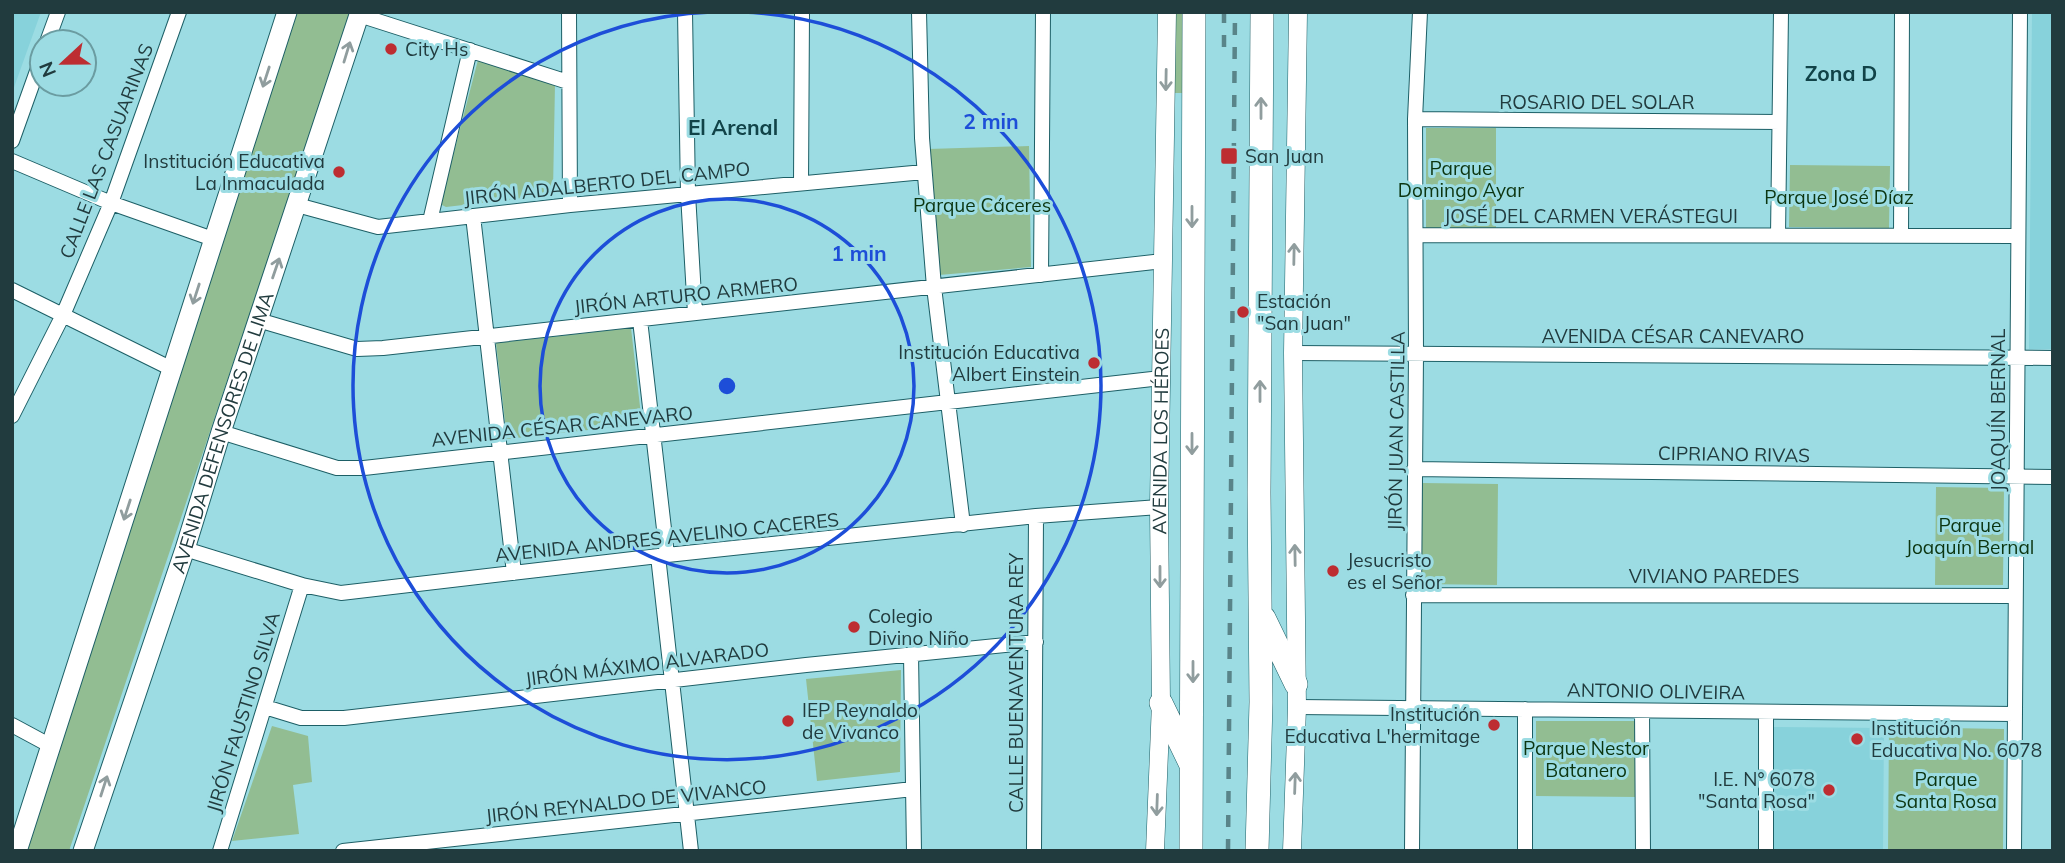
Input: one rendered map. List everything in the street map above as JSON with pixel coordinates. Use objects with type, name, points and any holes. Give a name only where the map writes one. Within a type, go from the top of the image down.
[{"type":"main road","points":[[17,851],[287,12]]},
{"type":"main road","name":"AVENIDA LOS HÉROES","points":[[1191,851],[1194,12]]},
{"type":"main road","points":[[1257,851],[1261,613],[1259,493],[1262,12]]},
{"type":"main road","name":"AVENIDA DEFENSORES DE LIMA","points":[[83,851],[185,549],[359,14]]},
{"type":"main road","points":[[1261,613],[1297,696]]},
{"type":"main road","points":[[1161,703],[1193,769]]},
{"type":"street","name":"CALLE LAS CASUARINAS","points":[[12,416],[63,315],[111,203],[179,12]]},
{"type":"street","points":[[569,12],[570,205]]},
{"type":"street","points":[[685,12],[688,194],[695,313]]},
{"type":"street","points":[[801,183],[802,12]]},
{"type":"street","points":[[919,12],[924,172],[934,287],[963,525]]},
{"type":"street","points":[[1041,275],[1043,12]]},
{"type":"street","name":"AVENIDA LOS HÉROES","points":[[1155,851],[1161,703],[1159,507],[1167,12]]},
{"type":"street","points":[[1292,851],[1297,696],[1293,353],[1298,12]]},
{"type":"street","name":"JIRÓN JUAN CASTILLA","points":[[1412,851],[1415,120],[1420,12]]},
{"type":"street","points":[[1778,235],[1781,12]]},
{"type":"street","points":[[1901,236],[1902,12]]},
{"type":"street","name":"JOAQUÍN BERNAL","points":[[2014,851],[2020,12]]},
{"type":"street","points":[[359,14],[568,82]]},
{"type":"street","points":[[430,221],[470,50]]},
{"type":"street","points":[[12,141],[28,96]]},
{"type":"street","name":"ROSARIO DEL SOLAR","points":[[1415,120],[1779,122]]},
{"type":"street","points":[[12,161],[111,203],[213,239]]},
{"type":"street","name":"JIRÓN ADALBERTO DEL CAMPO","points":[[297,205],[378,227],[570,205],[924,172]]},
{"type":"street","points":[[473,216],[514,573]]},
{"type":"street","name":"JOSÉ DEL CARMEN VERÁSTEGUI","points":[[1416,235],[2018,236]]},
{"type":"street","name":"JIRÓN ARTURO ARMERO","points":[[258,320],[357,349],[383,348],[1163,261]]},
{"type":"street","points":[[12,289],[172,369]]},
{"type":"street","points":[[640,320],[653,435],[672,680],[691,851]]},
{"type":"street","name":"AVENIDA CÉSAR CANEVARO","points":[[1293,353],[2053,358]]},
{"type":"street","name":"AVENIDA CÉSAR CANEVARO","points":[[221,432],[337,468],[364,468],[1161,378]]},
{"type":"street","name":"CIPRIANO RIVAS","points":[[1414,469],[2053,477]]},
{"type":"street","name":"AVENIDA ANDRES AVELINO CACERES","points":[[185,549],[302,585],[341,593],[663,555],[1037,516],[1159,507]]},
{"type":"street","name":"CALLE BUENAVENTURA REY","points":[[1034,851],[1037,516]]},
{"type":"street","name":"JIRÓN FAUSTINO SILVA","points":[[220,851],[302,585]]},
{"type":"street","name":"VIVIANO PAREDES","points":[[1413,595],[2015,596]]},
{"type":"street","name":"JIRÓN MÁXIMO ALVARADO","points":[[265,707],[301,718],[344,718],[1036,642]]},
{"type":"street","points":[[911,654],[914,851]]},
{"type":"street","name":"ANTONIO OLIVEIRA","points":[[1297,696],[1413,708],[2015,714]]},
{"type":"street","points":[[1525,709],[1525,851]]},
{"type":"street","points":[[1642,710],[1643,851]]},
{"type":"street","points":[[1766,712],[1766,851]]},
{"type":"street","points":[[12,725],[51,746]]},
{"type":"street","name":"JIRÓN REYNALDO DE VIVANCO","points":[[343,851],[913,789]]},
{"type":"shaded area","points":[[12,12],[41,12],[35,28],[28,28],[28,48],[12,93]]},
{"type":"shaded area","points":[[2032,12],[2053,12],[2053,349],[2029,349]]},
{"type":"shaded area","name":"I.E. N° 6078 \"Santa Rosa\"","points":[[1774,727],[1884,728],[1883,851],[1774,851]]},
{"type":"green space","points":[[294,12],[351,12],[69,851],[25,851]]},
{"type":"green space","points":[[1174,12],[1186,12],[1185,93],[1172,93]]},
{"type":"green space","points":[[478,60],[555,84],[553,191],[549,195],[446,207],[442,205]]},
{"type":"green space","name":"Parque Domingo Ayar","points":[[1426,128],[1496,128],[1496,230],[1426,229]]},
{"type":"green space","name":"Parque Cáceres","points":[[1029,146],[1031,267],[939,275],[928,149]]},
{"type":"green space","name":"Parque José Díaz","points":[[1790,165],[1890,166],[1889,228],[1789,227]]},
{"type":"green space","points":[[631,328],[642,424],[507,439],[496,343]]},
{"type":"green space","points":[[1422,483],[1498,484],[1497,585],[1421,584]]},
{"type":"green space","name":"Parque Joaquín Bernal","points":[[1936,487],[2004,488],[2003,585],[1935,585]]},
{"type":"green space","points":[[901,670],[900,772],[817,781],[806,679]]},
{"type":"green space","name":"Parque Nestor Batanero","points":[[1536,721],[1636,721],[1636,797],[1536,796]]},
{"type":"green space","points":[[272,726],[308,736],[312,782],[293,785],[299,834],[232,841]]},
{"type":"green space","name":"Parque Santa Rosa","points":[[1889,727],[2004,729],[2003,851],[1888,851]]},
{"type":"railway","points":[[1224,12],[1224,47]]},
{"type":"railway","points":[[1228,851],[1235,12]]},
{"type":"place","name":"City Hs","points":[[391,49]]},
{"type":"place","name":"San Juan","points":[[1229,156]]},
{"type":"place","name":"Institución Educativa La Inmaculada","points":[[339,172]]},
{"type":"place","name":"Estación \"San Juan\"","points":[[1243,312]]},
{"type":"place","name":"Institución Educativa Albert Einstein","points":[[1094,363]]},
{"type":"place","name":"Jesucristo es el Señor","points":[[1333,571]]},
{"type":"place","name":"Colegio Divino Niño","points":[[854,627]]},
{"type":"place","name":"IEP Reynaldo de Vivanco","points":[[788,721]]},
{"type":"place","name":"Institución Educativa L'hermitage","points":[[1494,725]]},
{"type":"place","name":"Institución Educativa No. 6078","points":[[1857,739]]},
{"type":"place","name":"I.E. N° 6078 \"Santa Rosa\"","points":[[1829,790]]},
{"type":"district","name":"Zona D","points":[[1841,74]]},
{"type":"district","name":"El Arenal","points":[[733,128]]}]
